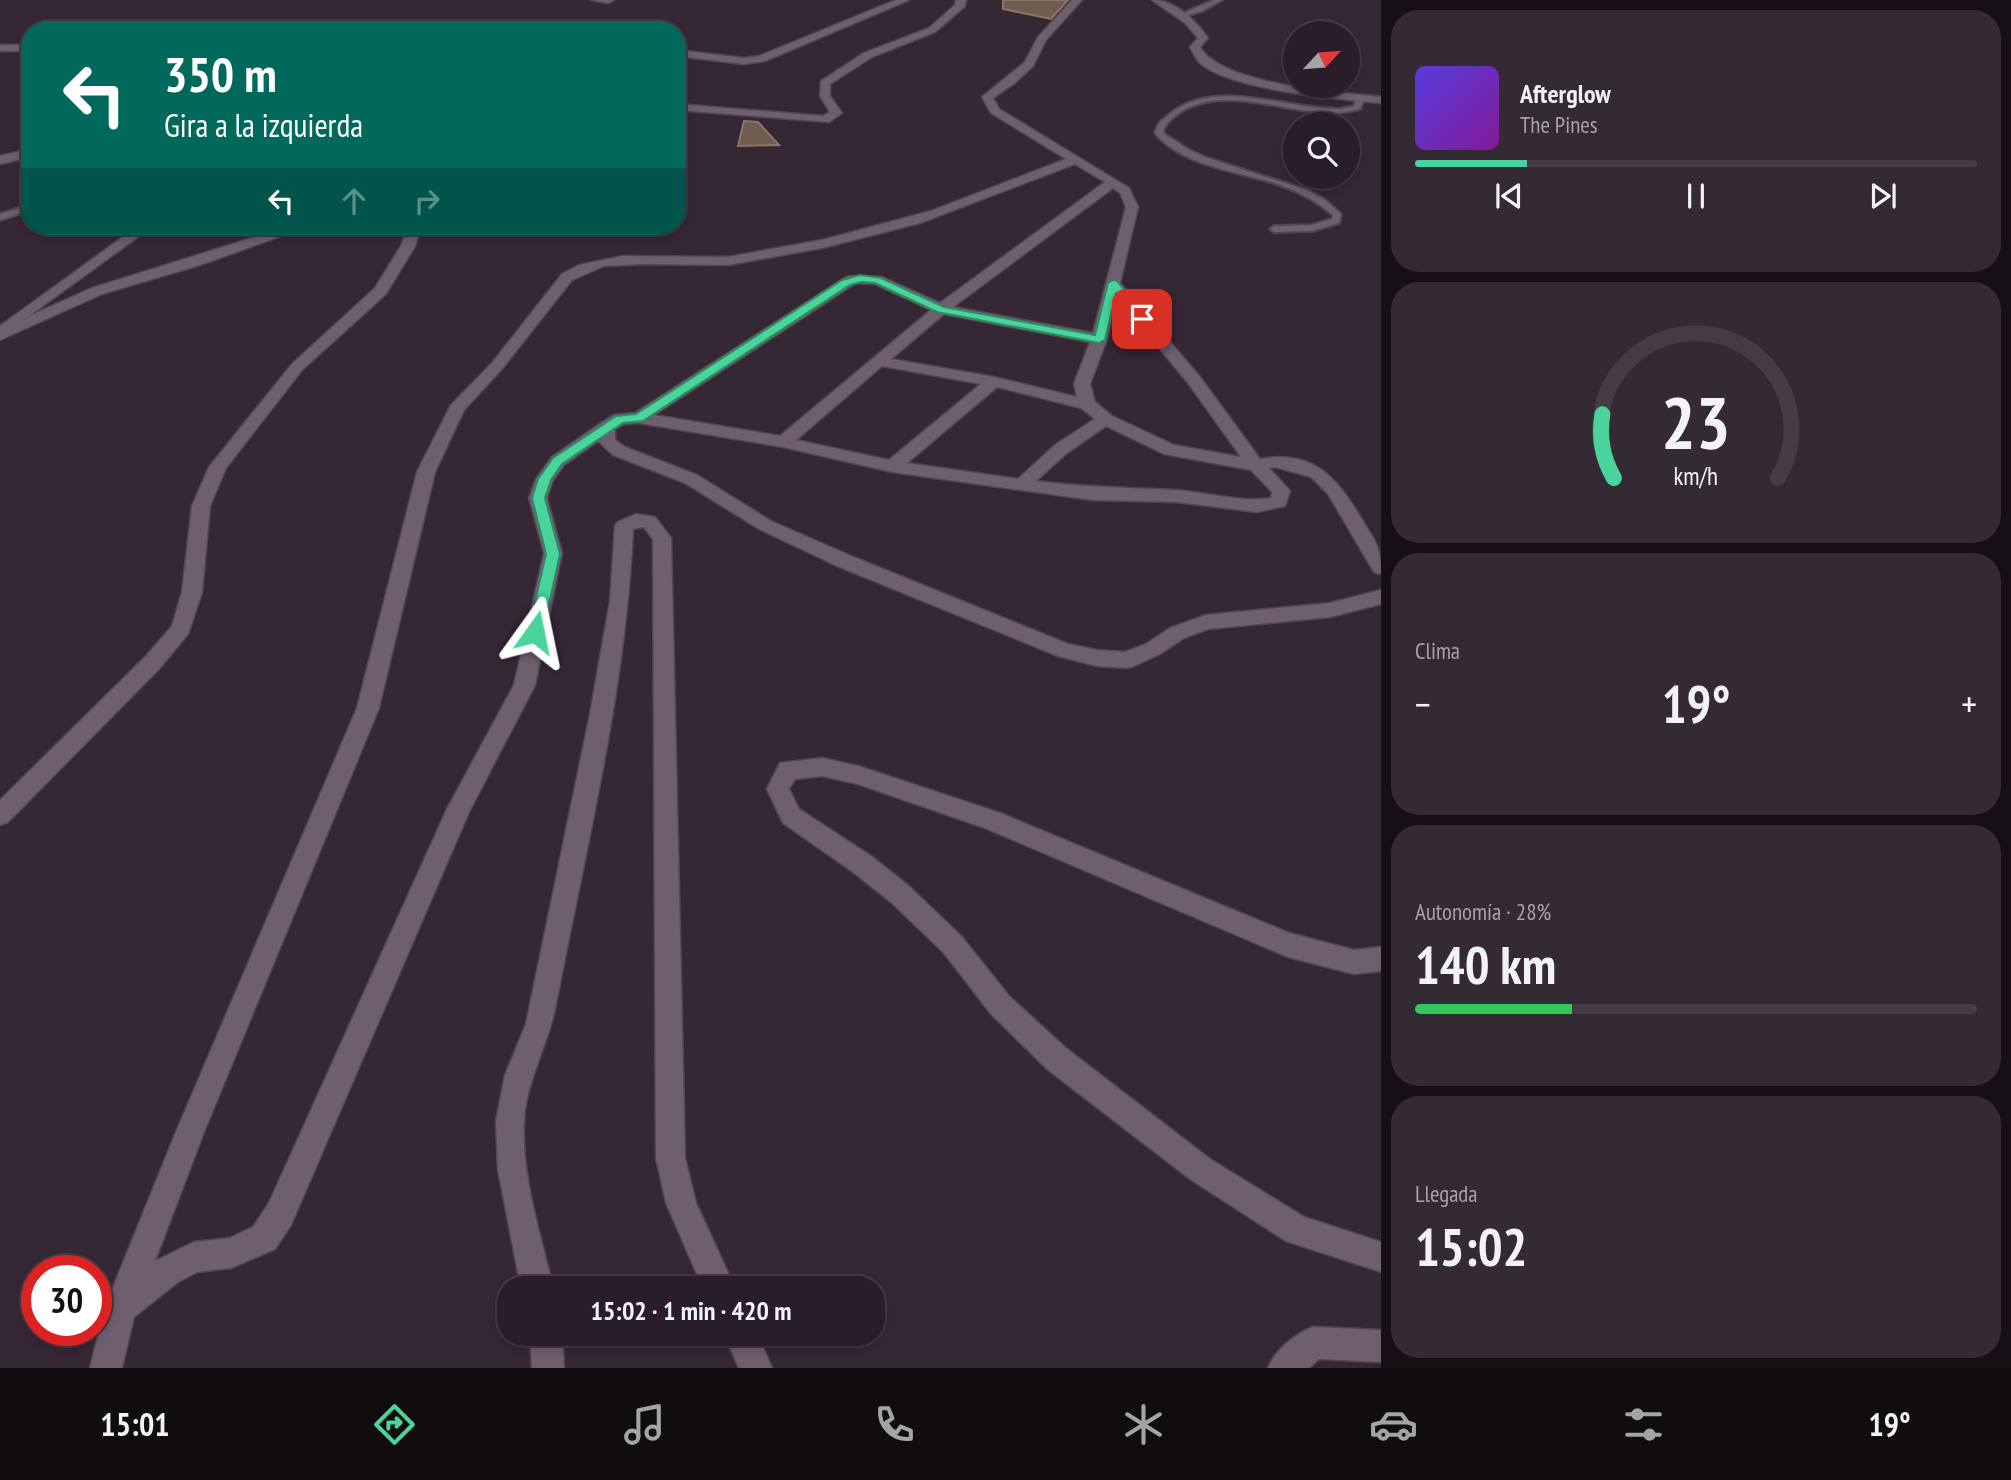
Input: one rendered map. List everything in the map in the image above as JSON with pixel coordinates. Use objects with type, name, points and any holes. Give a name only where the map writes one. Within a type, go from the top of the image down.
[{"type":"street","points":[[597,0],[609,0]]},
{"type":"street","points":[[686,54],[744,61],[761,59],[904,0]]},
{"type":"street","points":[[686,108],[825,120],[836,113],[824,96],[825,83],[851,69],[868,55],[932,30],[960,6],[961,0]]},
{"type":"street","points":[[1077,0],[1042,39],[1029,64],[1011,81],[987,97],[995,111],[1125,191],[1132,207],[1099,340],[1082,384],[1087,404]]},
{"type":"street","points":[[1157,0],[1182,15],[1203,38],[1195,47],[1195,53],[1205,64],[1222,73],[1266,84],[1381,100]]},
{"type":"street","points":[[0,48],[21,48]]},
{"type":"street","points":[[0,160],[21,155]]},
{"type":"street","points":[[106,1368],[121,1307],[190,1132],[368,708],[426,471],[457,408],[497,366],[567,277],[580,267],[608,261],[707,264],[786,251],[916,220],[1075,160]]},
{"type":"street","points":[[783,442],[941,309],[1113,182]]},
{"type":"street","points":[[0,334],[55,290],[133,235]]},
{"type":"street","points":[[0,334],[97,291],[275,235]]},
{"type":"street","points":[[0,815],[153,662],[181,629],[192,592],[201,506],[218,467],[297,367],[381,291],[408,246],[411,235]]},
{"type":"street","points":[[639,418],[853,279],[877,280],[941,309],[1099,340]]},
{"type":"street","points":[[121,1307],[167,1271],[194,1257],[231,1253],[264,1238],[279,1213],[459,809],[524,685],[553,554],[538,498],[545,479],[558,461],[620,419],[639,418],[783,442],[892,466],[1022,485],[1092,494],[1177,496],[1257,506],[1279,502],[1281,491],[1256,465],[1194,380],[1113,283]]},
{"type":"street","points":[[878,360],[994,382],[1087,404],[1106,420],[1170,450],[1256,465],[1275,462],[1317,473],[1335,490],[1381,567]]},
{"type":"street","points":[[892,466],[994,382]]},
{"type":"street","points":[[1022,485],[1054,452],[1106,420]]},
{"type":"street","points":[[607,427],[606,442],[619,451],[691,479],[765,525],[845,561],[1065,651],[1097,658],[1128,660],[1153,649],[1177,633],[1206,622],[1330,610],[1381,597]]},
{"type":"street","points":[[535,1276],[513,1170],[510,1121],[519,1075],[539,1024],[601,714],[620,601],[624,526],[635,520],[649,521],[662,538],[670,1049],[667,1111],[673,1175],[691,1227],[713,1276]]},
{"type":"street","points":[[1381,958],[1354,962],[1288,945],[992,820],[858,775],[822,767],[788,770],[778,789],[790,816],[862,864],[901,895],[953,945],[1000,1005],[1068,1068],[1200,1169],[1297,1230],[1381,1257]]},
{"type":"street","points":[[1284,1368],[1313,1343],[1381,1346]]},
{"type":"street","points":[[546,1346],[548,1368]]},
{"type":"street","points":[[746,1346],[756,1368]]},
{"type":"lane","points":[[1182,15],[1200,10],[1219,0]]},
{"type":"lane","points":[[1274,229],[1326,226],[1336,221],[1337,214],[1325,202],[1303,191],[1220,167],[1186,151],[1163,138],[1159,133],[1162,122],[1185,105],[1194,102],[1248,101],[1335,112],[1357,107],[1361,97]]},
{"type":"lane","points":[[0,217],[21,210]]},
{"type":"building","points":[[1003,0],[1068,0],[1051,19],[1003,9]]},
{"type":"building","points":[[744,121],[758,122],[779,145],[738,146]]},
{"type":"route","points":[[535,632],[553,554],[550,534],[538,498],[545,479],[558,461],[620,419],[639,418],[846,282],[860,278],[877,280],[941,309],[1099,340],[1113,283],[1142,319]]}]
